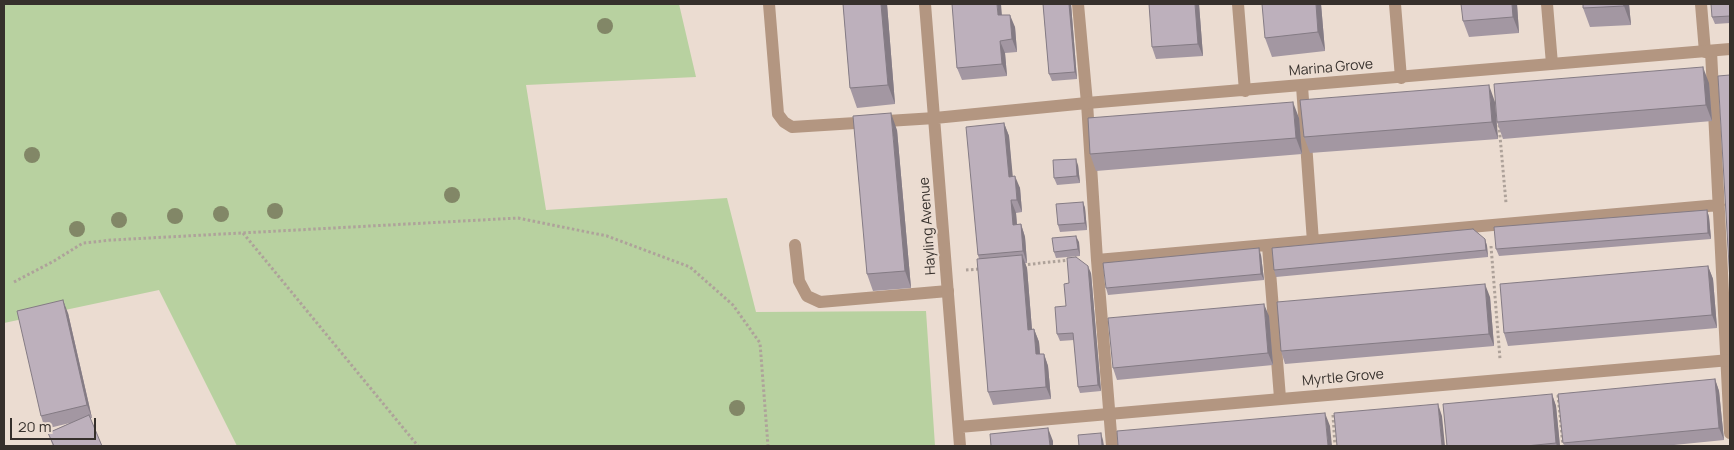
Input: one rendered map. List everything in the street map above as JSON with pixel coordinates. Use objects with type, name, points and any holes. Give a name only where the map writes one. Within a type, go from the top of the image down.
[{"type":"street","name":"Marina Grove","points":[[769,4],[778,114],[784,122],[792,127],[935,118],[1730,50]]},
{"type":"street","name":"Hayling Avenue","points":[[925,4],[960,446]]},
{"type":"street","points":[[1078,4],[1112,446]]},
{"type":"street","points":[[1238,4],[1245,91]]},
{"type":"street","points":[[1394,4],[1401,78]]},
{"type":"street","points":[[1547,4],[1552,64]]},
{"type":"street","points":[[1701,4],[1708,51],[1719,205],[1729,360],[1730,432]]},
{"type":"street","points":[[1302,86],[1313,242]]},
{"type":"street","points":[[1097,260],[1719,205]]},
{"type":"street","points":[[795,244],[799,281],[807,296],[820,302],[948,291]]},
{"type":"street","points":[[1268,246],[1280,398]]},
{"type":"street","name":"Myrtle Grove","points":[[959,427],[1729,360]]},
{"type":"path","points":[[1498,118],[1508,224]]},
{"type":"path","points":[[14,282],[54,262],[83,243],[112,240],[518,218],[608,236],[690,267],[733,305],[760,343],[768,446]]},
{"type":"path","points":[[1490,226],[1502,380]]},
{"type":"path","points":[[243,233],[418,446]]},
{"type":"path","points":[[1022,265],[1078,260],[1098,274]]},
{"type":"path","points":[[947,272],[984,269]]},
{"type":"path","points":[[1556,375],[1563,446]]},
{"type":"path","points":[[1331,394],[1336,446]]},
{"type":"green space","points":[[4,4],[679,4],[696,77],[526,85],[546,210],[727,198],[756,312],[926,311],[935,446],[237,446],[159,290],[4,323]]},
{"type":"building","points":[[843,4],[881,4],[888,85],[850,88]]},
{"type":"building","points":[[952,4],[997,4],[998,15],[1010,15],[1012,39],[1000,41],[1002,64],[957,68]]},
{"type":"building","points":[[1043,4],[1069,4],[1075,72],[1049,74]]},
{"type":"building","points":[[1149,4],[1195,4],[1198,44],[1152,47]]},
{"type":"building","points":[[1262,4],[1316,4],[1318,32],[1265,38]]},
{"type":"building","points":[[1461,4],[1512,4],[1513,17],[1463,21]]},
{"type":"building","points":[[1583,4],[1623,4],[1624,6],[1583,8]]},
{"type":"building","points":[[1711,4],[1730,4],[1730,16],[1712,17]]},
{"type":"building","points":[[1703,67],[1706,105],[1497,122],[1494,84]]},
{"type":"building","points":[[1730,75],[1730,282],[1718,76]]},
{"type":"building","points":[[1489,85],[1492,122],[1304,137],[1300,100]]},
{"type":"building","points":[[1293,102],[1296,138],[1090,154],[1088,118]]},
{"type":"building","points":[[891,113],[905,271],[867,274],[853,116]]},
{"type":"building","points":[[1004,123],[1009,177],[1015,176],[1017,200],[1011,200],[1013,225],[1021,224],[1023,251],[978,255],[966,127]]},
{"type":"building","points":[[1076,159],[1077,176],[1054,178],[1053,160]]},
{"type":"building","points":[[1083,202],[1085,223],[1058,225],[1056,204]]},
{"type":"building","points":[[1707,210],[1708,233],[1496,249],[1494,227]]},
{"type":"building","points":[[1473,229],[1485,239],[1486,250],[1274,270],[1272,248]]},
{"type":"building","points":[[1076,236],[1078,249],[1054,252],[1052,238]]},
{"type":"building","points":[[1259,248],[1261,274],[1106,288],[1103,263]]},
{"type":"building","points":[[1022,255],[1028,330],[1034,329],[1036,354],[1044,354],[1046,387],[988,392],[977,259]]},
{"type":"building","points":[[1076,257],[1088,266],[1098,385],[1078,387],[1073,333],[1057,334],[1055,307],[1066,306],[1064,284],[1069,283],[1067,258]]},
{"type":"building","points":[[1708,266],[1712,315],[1504,333],[1500,284]]},
{"type":"building","points":[[1485,284],[1489,334],[1281,351],[1277,302]]},
{"type":"building","points":[[63,300],[87,405],[41,416],[17,311]]},
{"type":"building","points":[[1264,304],[1268,353],[1113,368],[1108,318]]},
{"type":"building","points":[[1715,379],[1719,428],[1563,443],[1558,394]]},
{"type":"building","points":[[1552,394],[1556,443],[1526,446],[1447,446],[1443,404]]},
{"type":"building","points":[[1438,404],[1442,446],[1337,446],[1334,413]]},
{"type":"building","points":[[1325,413],[1328,446],[1118,446],[1117,431]]},
{"type":"building","points":[[89,415],[102,446],[54,446],[48,433]]},
{"type":"building","points":[[1048,428],[1050,446],[991,446],[990,434]]},
{"type":"building","points":[[1101,433],[1102,446],[1079,446],[1078,435]]}]
